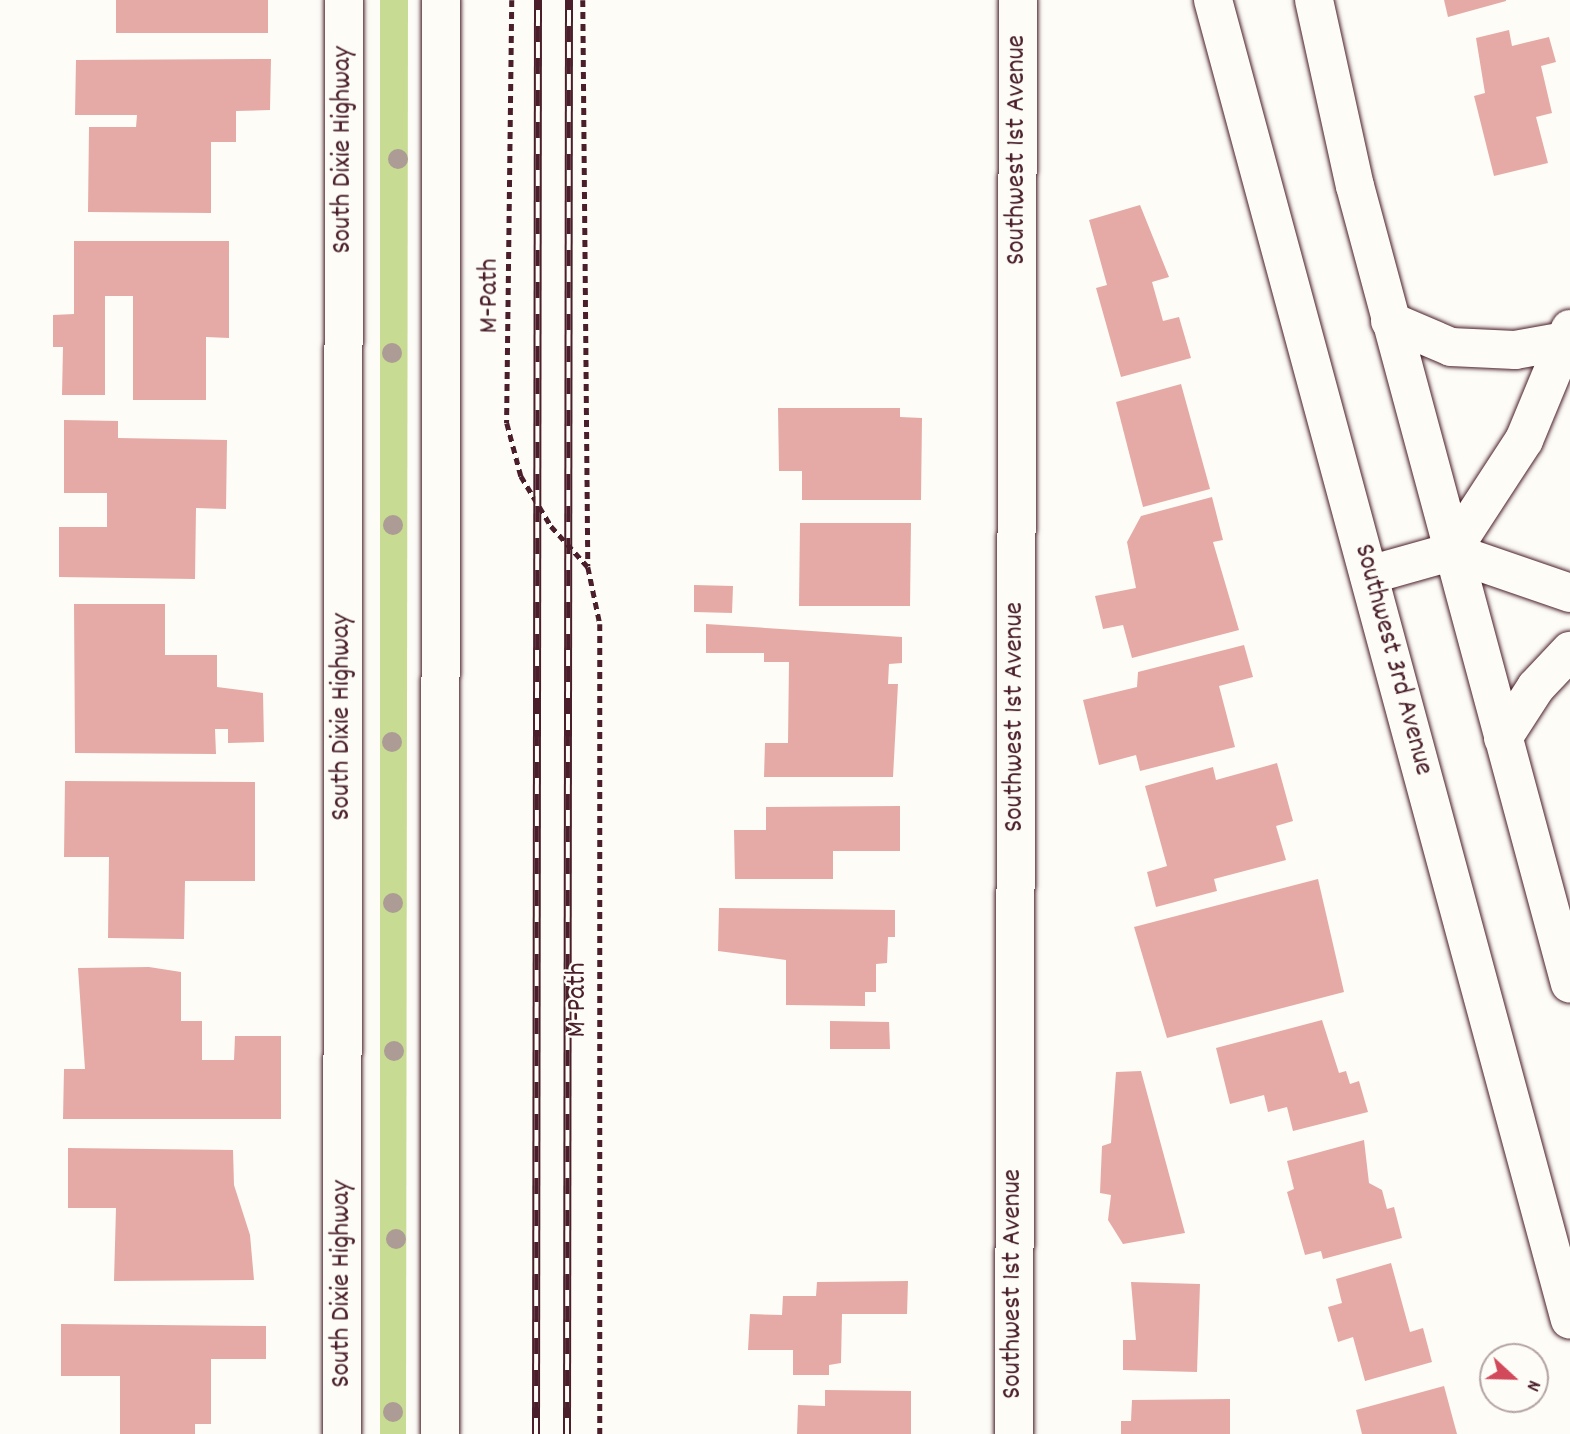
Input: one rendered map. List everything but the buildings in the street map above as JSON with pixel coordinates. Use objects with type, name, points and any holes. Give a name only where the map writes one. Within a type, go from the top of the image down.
[{"type":"main road","name":"South Dixie Highway","points":[[342,1434],[344,0]]},
{"type":"main road","points":[[440,1434],[441,0]]},
{"type":"main road","name":"Southwest 1st Avenue","points":[[1014,1434],[1018,0]]},
{"type":"main road","name":"Southwest 3rd Avenue","points":[[1213,0],[1570,1320]]},
{"type":"main road","points":[[1314,0],[1390,321],[1570,984]]},
{"type":"main road","points":[[1390,321],[1451,347],[1515,350],[1568,335]]},
{"type":"main road","points":[[1451,552],[1524,440],[1568,335]]},
{"type":"main road","points":[[1369,575],[1451,552],[1570,593]]},
{"type":"main road","points":[[1503,738],[1536,687],[1570,651]]},
{"type":"path","name":"M-Path","points":[[512,0],[507,423],[521,476],[588,567]]},
{"type":"path","name":"M-Path","points":[[583,0],[588,567],[601,640],[600,1434]]},
{"type":"green space","points":[[380,0],[408,0],[406,1434],[380,1434]]},
{"type":"railway","points":[[536,1434],[538,0]]},
{"type":"railway","points":[[567,1434],[569,0]]}]
